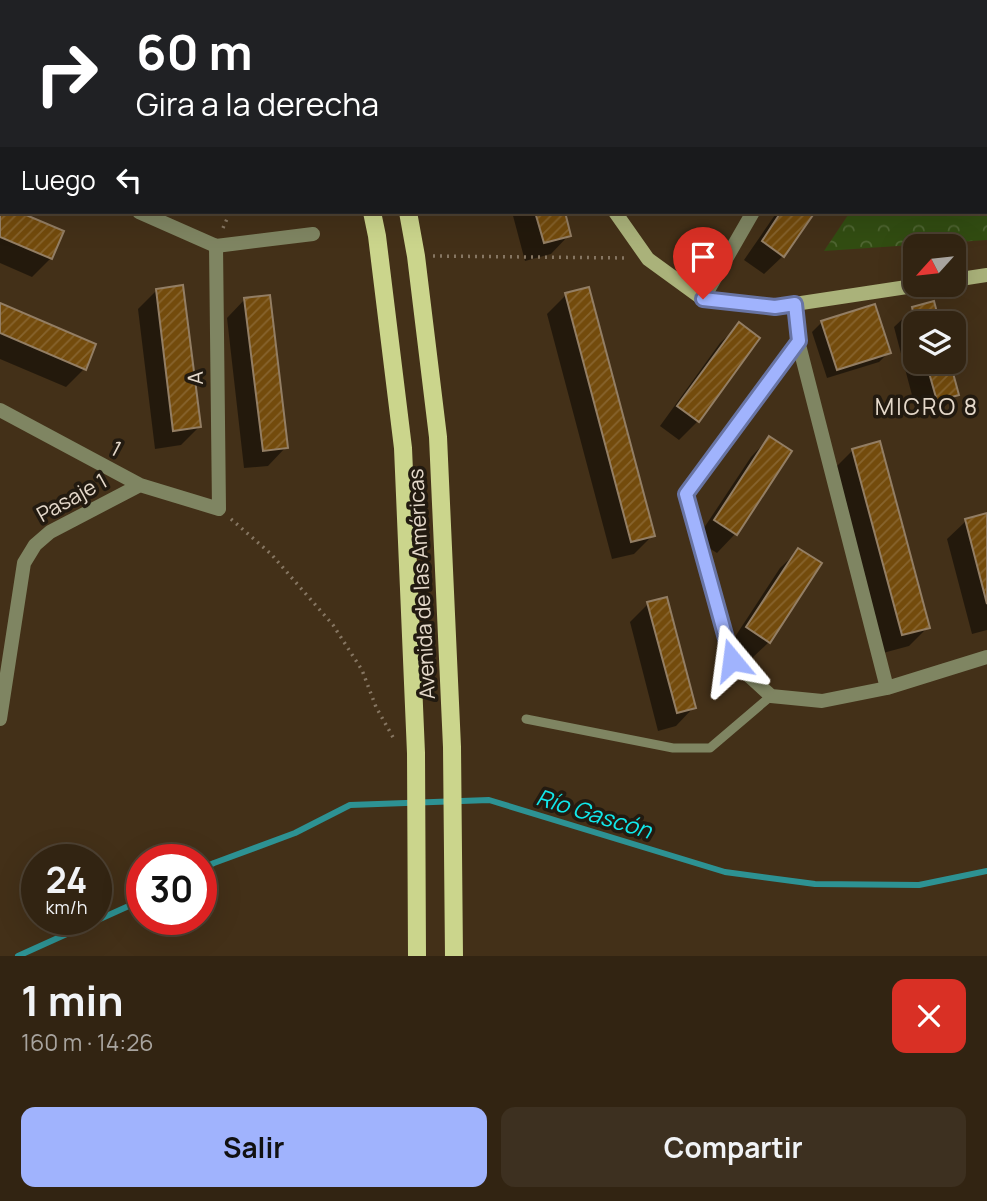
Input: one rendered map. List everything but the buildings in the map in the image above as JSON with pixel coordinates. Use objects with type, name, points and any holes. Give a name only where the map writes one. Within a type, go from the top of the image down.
[{"type":"main road","name":"Avenida de las Américas","points":[[372,214],[403,448],[416,753],[417,956]]},
{"type":"main road","name":"Avenida de las Américas","points":[[408,214],[438,436],[452,747],[454,956]]},
{"type":"street","points":[[144,214],[216,246],[313,234]]},
{"type":"street","points":[[616,214],[648,259],[703,299],[775,307],[903,288]]},
{"type":"street","points":[[703,299],[752,214]]},
{"type":"street","name":"A","points":[[216,246],[219,509]]},
{"type":"street","points":[[966,278],[987,275]]},
{"type":"street","points":[[795,304],[799,341],[887,688]]},
{"type":"street","points":[[799,341],[686,494],[732,660],[771,696],[822,701],[887,688],[987,657]]},
{"type":"street","name":"1","points":[[0,410],[140,485],[219,509]]},
{"type":"street","name":"Pasaje 1","points":[[0,719],[24,563],[34,545],[50,532],[140,485]]},
{"type":"lane","points":[[526,719],[674,748],[710,748],[771,696]]},
{"type":"path","points":[[416,256],[648,259]]},
{"type":"path","points":[[219,509],[271,554],[333,625],[362,670],[376,707],[394,740]]},
{"type":"green space","points":[[849,214],[987,214],[987,240],[966,241],[966,234],[903,234],[903,246],[824,251]]},
{"type":"waterway","name":"Río Gascón","points":[[217,862],[295,833],[350,805],[489,800],[725,872],[815,884],[919,885],[987,871]]},
{"type":"waterway","name":"Río Gascón","points":[[18,956],[126,907]]},
{"type":"district","name":"MICRO 8","points":[[927,407]]},
{"type":"route","points":[[703,299],[775,307],[795,304],[799,341],[686,494],[732,660]]}]
